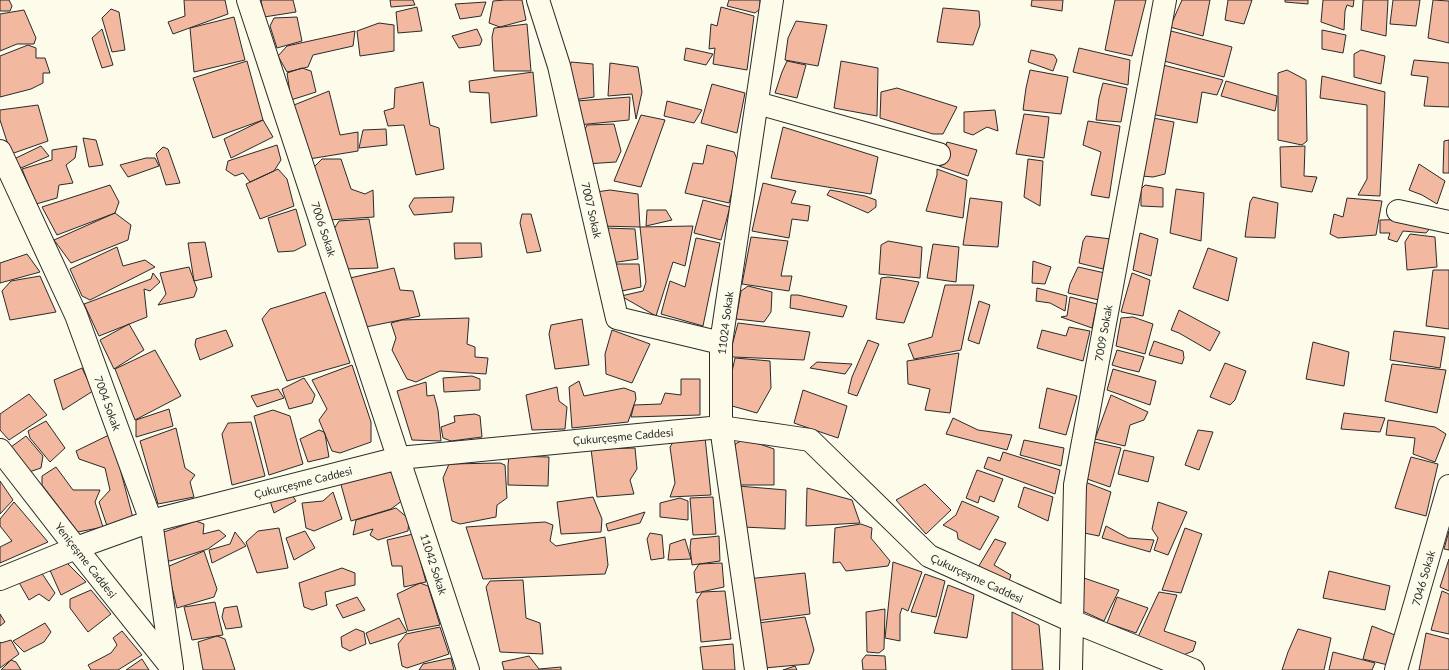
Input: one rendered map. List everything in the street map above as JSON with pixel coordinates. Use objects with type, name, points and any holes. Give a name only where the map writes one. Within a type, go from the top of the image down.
[{"type":"street","name":"7006 Sokak","points":[[248,0],[399,458]]},
{"type":"street","name":"7007 Sokak","points":[[538,0],[559,66],[617,318],[721,343]]},
{"type":"street","name":"11024 Sokak","points":[[756,670],[721,427],[721,343],[772,0]]},
{"type":"street","name":"7009 Sokak","points":[[1071,670],[1075,485],[1165,0]]},
{"type":"street","points":[[757,103],[939,154]]},
{"type":"street","name":"7004 Sokak","points":[[0,151],[76,315],[151,521],[172,669]]},
{"type":"street","points":[[1398,211],[1449,222]]},
{"type":"street","name":"Çukurçeşme Caddesi","points":[[0,579],[76,548],[151,521],[399,458],[721,427],[810,440],[929,556],[1072,621],[1193,670]]},
{"type":"street","name":"Yeniçeşme Caddesi","points":[[0,450],[172,669]]},
{"type":"street","name":"11042 Sokak","points":[[399,458],[468,670]]},
{"type":"street","name":"7046 Sokak","points":[[1396,670],[1449,486]]},
{"type":"building","points":[[0,0],[9,0],[12,6],[10,11],[0,11]]},
{"type":"building","points":[[184,0],[225,0],[228,14],[173,34],[168,22],[185,16]]},
{"type":"building","points":[[261,0],[293,0],[296,12],[264,17]]},
{"type":"building","points":[[390,0],[413,0],[415,5],[391,7]]},
{"type":"building","points":[[522,0],[526,20],[500,27],[489,23],[493,1]]},
{"type":"building","points":[[729,0],[760,0],[760,9],[755,13],[727,6]]},
{"type":"building","points":[[1032,0],[1063,0],[1062,11],[1031,6]]},
{"type":"building","points":[[1115,0],[1146,0],[1132,56],[1105,50]]},
{"type":"building","points":[[1182,0],[1210,0],[1203,36],[1170,27]]},
{"type":"building","points":[[1228,0],[1252,0],[1244,24],[1225,20]]},
{"type":"building","points":[[1285,0],[1308,0],[1308,4],[1285,2]]},
{"type":"building","points":[[1323,0],[1354,0],[1353,7],[1347,5],[1345,11],[1344,30],[1321,22]]},
{"type":"building","points":[[1363,0],[1388,0],[1386,36],[1361,30]]},
{"type":"building","points":[[1393,0],[1420,0],[1416,26],[1390,24]]},
{"type":"building","points":[[1433,0],[1449,1],[1449,43],[1428,38]]},
{"type":"building","points":[[486,2],[481,16],[460,19],[455,4]]},
{"type":"building","points":[[417,7],[422,31],[398,33],[396,12]]},
{"type":"building","points":[[721,7],[754,16],[747,70],[713,64],[715,48],[709,49],[711,24],[717,26]]},
{"type":"building","points":[[943,8],[979,11],[980,25],[973,45],[937,42]]},
{"type":"building","points":[[111,9],[119,12],[125,50],[112,52],[102,18]]},
{"type":"building","points":[[24,10],[36,38],[34,44],[17,44],[0,51],[0,14]]},
{"type":"building","points":[[234,17],[245,60],[194,72],[190,28]]},
{"type":"building","points":[[297,17],[302,41],[277,48],[270,26],[274,18]]},
{"type":"building","points":[[796,21],[827,25],[818,66],[785,60],[788,38]]},
{"type":"building","points":[[379,23],[394,25],[394,51],[360,56],[357,31]]},
{"type":"building","points":[[527,24],[531,71],[494,71],[492,37],[494,28]]},
{"type":"building","points":[[102,29],[113,65],[102,68],[92,38]]},
{"type":"building","points":[[477,29],[482,40],[480,45],[459,48],[452,36]]},
{"type":"building","points":[[1322,30],[1346,35],[1343,53],[1322,49]]},
{"type":"building","points":[[355,31],[353,46],[313,55],[308,67],[287,72],[278,56],[287,46]]},
{"type":"building","points":[[1171,31],[1232,47],[1224,77],[1164,61]]},
{"type":"building","points":[[28,45],[36,48],[36,58],[45,58],[50,73],[43,73],[43,83],[31,89],[0,97],[0,56]]},
{"type":"building","points":[[686,48],[713,54],[706,65],[684,60]]},
{"type":"building","points":[[1079,48],[1130,60],[1128,85],[1073,72]]},
{"type":"building","points":[[1031,50],[1054,55],[1057,60],[1053,71],[1028,62]]},
{"type":"building","points":[[1361,50],[1385,56],[1381,84],[1354,77],[1354,54]]},
{"type":"building","points":[[1414,60],[1449,63],[1449,107],[1424,106],[1428,77],[1411,75]]},
{"type":"building","points":[[247,61],[263,120],[213,138],[193,78]]},
{"type":"building","points":[[787,61],[806,65],[797,98],[775,93]]},
{"type":"building","points":[[841,61],[878,68],[877,116],[834,108]]},
{"type":"building","points":[[571,62],[593,64],[594,97],[573,100],[570,69]]},
{"type":"building","points":[[610,63],[638,67],[642,92],[636,119],[632,94],[608,96]]},
{"type":"building","points":[[1159,64],[1223,80],[1217,95],[1202,92],[1197,123],[1151,114]]},
{"type":"building","points":[[302,68],[311,71],[316,92],[291,100],[287,73]]},
{"type":"building","points":[[1030,70],[1068,77],[1061,114],[1023,110]]},
{"type":"building","points":[[1287,70],[1306,80],[1307,141],[1302,145],[1278,140],[1278,73]]},
{"type":"building","points":[[533,72],[537,116],[491,123],[489,93],[470,92],[469,81]]},
{"type":"building","points":[[1322,76],[1385,92],[1380,196],[1358,195],[1367,179],[1367,105],[1320,98]]},
{"type":"building","points":[[1226,81],[1277,96],[1275,111],[1221,96]]},
{"type":"building","points":[[423,82],[430,125],[439,128],[444,169],[416,175],[404,125],[388,126],[384,111],[394,108],[395,88]]},
{"type":"building","points":[[1103,83],[1127,88],[1121,122],[1096,120]]},
{"type":"building","points":[[712,84],[745,93],[737,133],[701,123]]},
{"type":"building","points":[[897,88],[957,107],[943,134],[933,134],[880,118],[881,92]]},
{"type":"building","points":[[329,91],[340,135],[358,132],[358,151],[309,159],[294,105]]},
{"type":"building","points":[[630,97],[629,120],[578,125],[576,101]]},
{"type":"building","points":[[667,101],[702,110],[694,123],[664,116]]},
{"type":"building","points":[[38,105],[48,141],[11,154],[0,120],[0,110]]},
{"type":"building","points":[[995,110],[998,131],[987,127],[973,135],[964,132],[964,112]]},
{"type":"building","points":[[1024,114],[1049,117],[1044,158],[1016,154]]},
{"type":"building","points":[[641,115],[665,120],[641,187],[614,181]]},
{"type":"building","points":[[1153,118],[1174,122],[1165,174],[1153,177],[1142,176]]},
{"type":"building","points":[[263,120],[273,137],[231,158],[224,139]]},
{"type":"building","points":[[1088,121],[1120,126],[1109,198],[1091,195],[1101,152],[1083,145]]},
{"type":"building","points":[[614,124],[621,151],[616,162],[586,164],[582,136],[587,125]]},
{"type":"building","points":[[783,127],[878,157],[871,194],[771,178]]},
{"type":"building","points":[[386,129],[387,145],[359,148],[363,130]]},
{"type":"building","points":[[83,138],[96,140],[103,165],[89,167]]},
{"type":"building","points":[[1449,140],[1449,173],[1443,173],[1444,141]]},
{"type":"building","points":[[947,142],[977,150],[968,176],[939,166]]},
{"type":"building","points":[[277,145],[281,160],[274,171],[250,182],[243,173],[235,176],[226,170],[228,161]]},
{"type":"building","points":[[707,145],[734,152],[739,164],[729,203],[685,193],[693,163],[703,164]]},
{"type":"building","points":[[41,146],[49,156],[21,168],[14,159]]},
{"type":"building","points":[[77,146],[75,158],[66,165],[73,183],[59,185],[57,198],[36,204],[22,169],[52,160],[52,150]]},
{"type":"building","points":[[1305,146],[1304,176],[1317,177],[1312,192],[1281,187],[1280,147]]},
{"type":"building","points":[[163,147],[168,149],[180,183],[166,185],[156,154]]},
{"type":"building","points":[[146,158],[155,158],[159,166],[128,177],[120,165]]},
{"type":"building","points":[[322,159],[341,159],[351,189],[365,194],[373,190],[374,217],[329,220],[313,168]]},
{"type":"building","points":[[1028,159],[1043,161],[1040,206],[1024,197]]},
{"type":"building","points":[[1419,164],[1445,181],[1437,204],[1422,195],[1409,190]]},
{"type":"building","points":[[278,169],[287,179],[294,206],[260,219],[246,184]]},
{"type":"building","points":[[937,169],[967,180],[963,218],[926,211],[937,175]]},
{"type":"building","points":[[763,183],[796,191],[791,203],[810,206],[808,221],[792,219],[789,238],[752,231]]},
{"type":"building","points":[[110,185],[119,202],[115,213],[57,235],[42,207]]},
{"type":"building","points":[[1145,185],[1163,188],[1163,207],[1141,206],[1141,189]]},
{"type":"building","points":[[1176,189],[1204,193],[1201,241],[1170,233]]},
{"type":"building","points":[[610,190],[638,194],[640,227],[600,226],[596,192]]},
{"type":"building","points":[[830,190],[865,196],[876,200],[876,207],[868,213],[827,195]]},
{"type":"building","points":[[454,197],[452,212],[414,215],[409,206],[414,198]]},
{"type":"building","points":[[1253,197],[1278,203],[1275,238],[1245,237],[1250,202]]},
{"type":"building","points":[[970,198],[1002,202],[998,247],[963,245]]},
{"type":"building","points":[[1347,198],[1382,201],[1376,235],[1338,238],[1330,234],[1334,214],[1343,217]]},
{"type":"building","points":[[703,200],[730,207],[721,240],[694,233]]},
{"type":"building","points":[[296,209],[306,245],[294,251],[278,252],[268,218]]},
{"type":"building","points":[[647,210],[666,210],[672,220],[646,226]]},
{"type":"building","points":[[115,213],[131,225],[128,240],[71,263],[54,240]]},
{"type":"building","points":[[522,214],[531,214],[541,251],[527,253],[520,223]]},
{"type":"building","points":[[369,219],[378,268],[344,269],[334,229],[339,221]]},
{"type":"building","points":[[1422,219],[1432,226],[1426,233],[1403,231],[1397,242],[1388,239],[1390,233],[1380,233],[1380,220]]},
{"type":"building","points":[[693,226],[685,266],[673,262],[656,316],[621,296],[643,291],[646,282],[640,227]]},
{"type":"building","points":[[606,228],[635,229],[638,259],[611,263]]},
{"type":"building","points":[[1140,233],[1158,239],[1151,276],[1133,270]]},
{"type":"building","points":[[1410,234],[1435,237],[1437,267],[1407,270],[1405,242]]},
{"type":"building","points":[[1086,236],[1111,239],[1103,269],[1079,263],[1083,241]]},
{"type":"building","points":[[751,237],[788,241],[781,276],[792,276],[789,291],[742,284]]},
{"type":"building","points":[[696,238],[720,243],[703,326],[661,314],[670,281],[685,287]]},
{"type":"building","points":[[888,241],[922,247],[920,278],[879,274],[881,245]]},
{"type":"building","points":[[205,242],[212,277],[194,281],[188,243]]},
{"type":"building","points":[[454,243],[481,243],[482,257],[455,259]]},
{"type":"building","points":[[933,244],[959,247],[956,282],[927,278]]},
{"type":"building","points":[[117,247],[123,266],[145,260],[155,267],[90,300],[82,296],[70,269]]},
{"type":"building","points":[[1208,248],[1237,258],[1228,301],[1193,288]]},
{"type":"building","points":[[27,254],[40,272],[0,283],[0,263]]},
{"type":"building","points":[[1033,261],[1051,267],[1045,284],[1032,283]]},
{"type":"building","points":[[613,264],[639,264],[641,287],[617,292]]},
{"type":"building","points":[[189,267],[197,289],[194,297],[158,305],[166,294],[160,273]]},
{"type":"building","points":[[1078,267],[1105,273],[1099,300],[1068,293],[1070,284]]},
{"type":"building","points":[[394,268],[400,290],[413,291],[420,316],[366,327],[350,278]]},
{"type":"building","points":[[1433,270],[1449,270],[1449,329],[1426,326]]},
{"type":"building","points":[[153,273],[160,282],[150,291],[144,289],[147,317],[99,336],[84,304],[151,279]]},
{"type":"building","points":[[1132,273],[1150,280],[1143,316],[1121,312]]},
{"type":"building","points":[[40,276],[56,312],[10,320],[2,291],[11,281]]},
{"type":"building","points":[[888,277],[919,282],[904,323],[876,319],[881,278]]},
{"type":"building","points":[[945,285],[974,285],[961,350],[914,359],[908,344],[932,337]]},
{"type":"building","points":[[748,286],[772,292],[771,312],[764,322],[736,319],[741,291]]},
{"type":"building","points":[[1037,288],[1067,296],[1065,311],[1050,303],[1036,301]]},
{"type":"building","points":[[325,292],[350,363],[287,381],[262,319],[270,309]]},
{"type":"building","points":[[791,295],[798,295],[847,306],[843,317],[790,308]]},
{"type":"building","points":[[1070,297],[1097,304],[1092,328],[1061,317],[1067,316]]},
{"type":"building","points":[[979,301],[990,305],[979,344],[968,340]]},
{"type":"building","points":[[1179,310],[1220,332],[1210,351],[1171,330]]},
{"type":"building","points":[[1133,317],[1153,324],[1145,354],[1116,346],[1121,318]]},
{"type":"building","points":[[469,318],[467,344],[475,347],[475,357],[488,358],[486,374],[440,371],[416,382],[407,379],[392,350],[396,338],[391,323],[402,320]]},
{"type":"building","points":[[582,319],[589,365],[555,369],[549,334],[551,325]]},
{"type":"building","points":[[738,323],[810,332],[804,360],[733,357],[730,353]]},
{"type":"building","points":[[129,324],[144,350],[114,369],[100,340]]},
{"type":"building","points":[[1069,327],[1090,331],[1083,361],[1037,348],[1042,330],[1066,336]]},
{"type":"building","points":[[226,330],[233,346],[200,360],[195,345],[196,339]]},
{"type":"building","points":[[612,330],[650,344],[632,383],[606,374],[605,354]]},
{"type":"building","points":[[1394,331],[1445,337],[1440,368],[1390,360]]},
{"type":"building","points":[[868,340],[879,344],[857,396],[848,393],[852,377]]},
{"type":"building","points":[[1154,341],[1183,351],[1184,358],[1182,364],[1149,355]]},
{"type":"building","points":[[1313,342],[1349,352],[1344,386],[1306,379]]},
{"type":"building","points":[[155,350],[181,396],[135,420],[115,369]]},
{"type":"building","points":[[1117,350],[1144,357],[1139,372],[1112,365]]},
{"type":"building","points":[[959,353],[950,413],[925,410],[930,389],[908,384],[907,361]]},
{"type":"building","points":[[735,358],[770,361],[771,388],[757,413],[725,404]]},
{"type":"building","points":[[817,362],[852,364],[845,374],[810,368]]},
{"type":"building","points":[[1225,363],[1246,371],[1235,400],[1230,405],[1210,397]]},
{"type":"building","points":[[1392,364],[1446,370],[1437,413],[1385,401]]},
{"type":"building","points":[[352,365],[371,422],[371,442],[340,453],[332,451],[319,420],[327,409],[312,380]]},
{"type":"building","points":[[82,368],[93,391],[63,410],[54,380]]},
{"type":"building","points":[[1113,369],[1156,381],[1150,405],[1107,390]]},
{"type":"building","points":[[472,376],[480,379],[480,390],[444,392],[443,378]]},
{"type":"building","points":[[304,378],[315,395],[312,403],[289,409],[282,389]]},
{"type":"building","points":[[681,379],[700,379],[700,415],[631,417],[634,405],[661,404],[665,393],[681,395]]},
{"type":"building","points":[[579,381],[584,396],[624,388],[635,392],[636,399],[628,422],[572,428],[569,387]]},
{"type":"building","points":[[426,382],[427,396],[434,395],[438,410],[441,441],[412,440],[397,391]]},
{"type":"building","points":[[557,387],[559,401],[567,407],[565,429],[532,430],[526,395]]},
{"type":"building","points":[[1047,388],[1077,396],[1066,435],[1039,428]]},
{"type":"building","points":[[278,389],[284,398],[257,407],[251,396]]},
{"type":"building","points":[[803,390],[847,406],[838,438],[794,423]]},
{"type":"building","points":[[29,394],[47,415],[9,440],[0,430],[0,414]]},
{"type":"building","points":[[1111,395],[1148,412],[1144,420],[1130,425],[1125,446],[1095,439]]},
{"type":"building","points":[[169,409],[173,426],[136,437],[136,420]]},
{"type":"building","points":[[273,410],[290,416],[303,464],[269,475],[254,416]]},
{"type":"building","points":[[1344,413],[1385,418],[1380,432],[1341,429]]},
{"type":"building","points":[[475,414],[480,416],[482,437],[451,441],[443,438],[441,427],[455,422],[454,416]]},
{"type":"building","points":[[953,418],[978,430],[1012,435],[1007,450],[946,434]]},
{"type":"building","points":[[1388,420],[1435,427],[1446,434],[1435,462],[1413,454],[1415,438],[1386,435]]},
{"type":"building","points":[[46,421],[65,448],[50,462],[30,438],[28,431]]},
{"type":"building","points":[[251,422],[265,476],[232,485],[222,434],[228,423]]},
{"type":"building","points":[[176,428],[185,468],[195,475],[190,482],[194,497],[158,504],[140,441]]},
{"type":"building","points":[[319,430],[325,434],[329,457],[308,462],[300,439]]},
{"type":"building","points":[[1198,430],[1213,432],[1199,470],[1185,465]]},
{"type":"building","points":[[111,434],[133,518],[107,526],[99,502],[110,490],[105,468],[79,459],[76,451]]},
{"type":"building","points":[[26,436],[43,456],[41,468],[26,473],[11,447]]},
{"type":"building","points":[[705,437],[711,495],[670,497],[675,483],[670,447],[675,439]]},
{"type":"building","points":[[745,439],[774,449],[774,485],[735,485],[735,444]]},
{"type":"building","points":[[1024,440],[1064,448],[1061,466],[1020,455]]},
{"type":"building","points":[[1094,442],[1121,448],[1110,487],[1087,479]]},
{"type":"building","points":[[635,448],[637,469],[630,480],[634,494],[597,497],[591,449]]},
{"type":"building","points":[[1124,450],[1154,457],[1148,482],[1118,474]]},
{"type":"building","points":[[1003,452],[1060,470],[1055,494],[984,468],[988,457],[1000,461]]},
{"type":"building","points":[[509,456],[549,457],[548,486],[508,485]]},
{"type":"building","points":[[1411,457],[1438,464],[1426,516],[1395,508]]},
{"type":"building","points":[[500,463],[505,465],[507,498],[497,505],[496,517],[460,524],[452,521],[443,478],[449,464]]},
{"type":"building","points":[[56,467],[73,490],[100,490],[95,502],[103,527],[78,532],[42,485],[42,476]]},
{"type":"building","points":[[384,470],[392,473],[403,500],[391,509],[351,521],[340,481]]},
{"type":"building","points":[[977,470],[1003,479],[994,502],[980,496],[978,503],[966,498]]},
{"type":"building","points":[[0,481],[13,500],[0,514]]},
{"type":"building","points":[[1085,482],[1111,492],[1099,536],[1074,531]]},
{"type":"building","points":[[925,484],[951,510],[926,534],[896,500]]},
{"type":"building","points":[[738,486],[786,490],[785,529],[743,527]]},
{"type":"building","points":[[1024,487],[1053,497],[1048,521],[1018,507]]},
{"type":"building","points":[[807,488],[852,500],[860,523],[806,526]]},
{"type":"building","points":[[288,489],[296,501],[274,513],[268,495]]},
{"type":"building","points":[[333,492],[342,519],[314,531],[306,528],[302,503],[323,501]]},
{"type":"building","points":[[593,497],[602,519],[601,532],[561,534],[557,502]]},
{"type":"building","points":[[713,497],[716,534],[693,535],[690,498]]},
{"type":"building","points":[[680,498],[688,501],[688,520],[660,517],[660,503]]},
{"type":"building","points":[[962,501],[999,517],[980,550],[958,539],[957,532],[943,525],[956,515]]},
{"type":"building","points":[[14,502],[48,542],[0,563],[0,547],[12,541],[0,526],[0,519]]},
{"type":"building","points":[[1158,502],[1187,512],[1168,555],[1154,550],[1158,538],[1152,529]]},
{"type":"building","points":[[396,508],[409,519],[408,531],[378,540],[370,535],[373,529],[353,535],[356,520]]},
{"type":"building","points":[[645,512],[640,523],[608,531],[606,524]]},
{"type":"building","points":[[196,521],[204,524],[203,534],[219,530],[226,536],[208,549],[170,561],[162,559],[158,534]]},
{"type":"building","points":[[545,522],[553,525],[550,541],[556,546],[605,537],[608,565],[605,574],[483,579],[466,527]]},
{"type":"building","points":[[861,524],[872,528],[871,538],[890,561],[888,566],[846,571],[840,562],[833,563],[835,528]]},
{"type":"building","points":[[1106,526],[1128,538],[1154,540],[1150,552],[1102,538]]},
{"type":"building","points":[[279,528],[288,568],[257,573],[246,542],[258,531]]},
{"type":"building","points":[[1185,528],[1202,534],[1181,593],[1162,590]]},
{"type":"building","points":[[305,531],[315,548],[294,560],[286,538]]},
{"type":"building","points":[[1449,531],[1449,550],[1444,549]]},
{"type":"building","points":[[235,532],[246,546],[212,563],[209,550],[230,544]]},
{"type":"building","points":[[650,533],[662,535],[664,558],[651,560],[647,539]]},
{"type":"building","points":[[413,534],[426,582],[404,587],[402,566],[392,566],[387,540]]},
{"type":"building","points":[[719,536],[720,561],[692,565],[690,548],[691,539]]},
{"type":"building","points":[[685,539],[691,559],[668,560],[670,544]]},
{"type":"building","points":[[995,539],[1006,543],[994,565],[1011,575],[1008,584],[977,569]]},
{"type":"building","points":[[204,551],[217,589],[214,597],[177,608],[167,567]]},
{"type":"building","points":[[1449,559],[1449,591],[1440,587]]},
{"type":"building","points":[[65,561],[86,582],[61,595],[49,568]]},
{"type":"building","points":[[893,562],[922,572],[908,611],[902,608],[900,614],[900,641],[885,638]]},
{"type":"building","points":[[722,563],[724,587],[696,593],[694,572],[699,564]]},
{"type":"building","points":[[342,568],[355,573],[355,585],[325,592],[327,605],[312,610],[304,607],[299,583]]},
{"type":"building","points":[[1329,571],[1390,586],[1385,610],[1323,598]]},
{"type":"building","points":[[41,572],[55,593],[49,601],[39,594],[29,600],[17,579]]},
{"type":"building","points":[[805,573],[810,614],[755,621],[747,579]]},
{"type":"building","points":[[925,574],[945,581],[936,617],[911,612]]},
{"type":"building","points":[[1084,578],[1119,590],[1104,621],[1076,608]]},
{"type":"building","points":[[523,580],[526,618],[540,623],[543,654],[500,652],[486,587],[490,581]]},
{"type":"building","points":[[420,583],[428,586],[440,625],[408,631],[397,594]]},
{"type":"building","points":[[948,585],[974,595],[967,638],[934,633]]},
{"type":"building","points":[[91,590],[111,614],[88,632],[70,608],[70,599]]},
{"type":"building","points":[[725,591],[731,639],[701,642],[697,600],[702,592]]},
{"type":"building","points":[[1442,591],[1449,594],[1449,634],[1431,630]]},
{"type":"building","points":[[1159,592],[1177,595],[1164,631],[1196,642],[1193,651],[1181,656],[1138,637]]},
{"type":"building","points":[[357,597],[365,610],[343,618],[336,605]]},
{"type":"building","points":[[1117,597],[1148,608],[1136,633],[1107,623]]},
{"type":"building","points":[[215,602],[223,635],[192,640],[184,607]]},
{"type":"building","points":[[237,606],[242,627],[226,629],[222,617],[224,608]]},
{"type":"building","points":[[885,609],[884,649],[879,653],[867,652],[866,612]]},
{"type":"building","points":[[1012,612],[1039,625],[1043,670],[1012,670]]},
{"type":"building","points":[[0,614],[5,622],[0,626]]},
{"type":"building","points":[[805,617],[814,650],[809,664],[764,668],[758,623]]},
{"type":"building","points":[[399,618],[407,632],[370,644],[366,633]]},
{"type":"building","points":[[45,623],[51,632],[44,642],[24,652],[13,641]]},
{"type":"building","points":[[1372,626],[1395,635],[1388,665],[1363,659]]},
{"type":"building","points":[[440,627],[449,654],[407,668],[402,666],[398,644],[406,634]]},
{"type":"building","points":[[356,629],[364,632],[366,644],[350,651],[342,647],[341,637]]},
{"type":"building","points":[[1298,629],[1331,638],[1324,670],[1282,670]]},
{"type":"building","points":[[122,631],[142,655],[118,670],[91,670],[88,665],[111,653],[117,645],[113,638]]},
{"type":"building","points":[[1426,633],[1449,639],[1449,670],[1419,670]]},
{"type":"building","points":[[217,636],[225,639],[235,670],[203,670],[198,642]]},
{"type":"building","points":[[11,640],[19,654],[0,668],[0,642]]},
{"type":"building","points":[[733,644],[735,670],[703,670],[700,647]]},
{"type":"building","points":[[1333,652],[1375,663],[1372,670],[1329,670]]},
{"type":"building","points":[[866,655],[885,656],[886,670],[863,670],[862,660]]},
{"type":"building","points":[[529,656],[539,669],[561,667],[561,670],[504,670],[502,662]]},
{"type":"building","points":[[451,658],[454,670],[419,670],[423,664]]},
{"type":"building","points":[[142,659],[149,670],[126,670]]},
{"type":"building","points":[[11,660],[16,662],[21,670],[1,670]]},
{"type":"building","points":[[795,666],[797,670],[783,670]]}]
